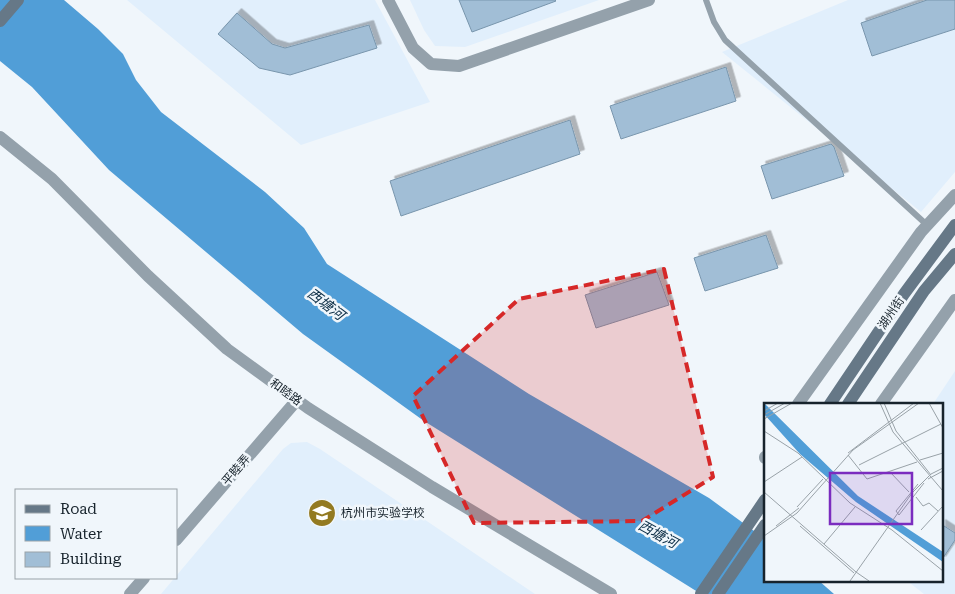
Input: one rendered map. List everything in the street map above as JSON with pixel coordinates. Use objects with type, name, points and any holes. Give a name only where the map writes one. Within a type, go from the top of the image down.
[{"type":"main road","points":[[0,21],[18,0]]},
{"type":"main road","name":"湖州街","points":[[831,403],[904,294],[954,227]]},
{"type":"main road","name":"湖州街","points":[[849,403],[924,292],[955,254]]},
{"type":"main road","points":[[701,594],[764,501]]},
{"type":"main road","points":[[718,594],[764,526]]},
{"type":"street","points":[[388,0],[413,48],[431,64],[459,66],[649,0]]},
{"type":"street","name":"和睦路","points":[[0,137],[52,179],[148,276],[227,349],[297,400],[432,487],[612,594]]},
{"type":"street","points":[[799,403],[927,225],[955,196]]},
{"type":"street","points":[[882,403],[955,300]]},
{"type":"street","name":"平睦弄","points":[[178,538],[297,400]]},
{"type":"street","points":[[130,594],[143,579]]},
{"type":"lane","points":[[706,0],[714,22],[725,40],[927,225]]},
{"type":"highlighted area","points":[[664,269],[713,477],[642,521],[474,523],[413,396],[519,299]]},
{"type":"shaded area","points":[[127,0],[375,0],[430,102],[301,145]]},
{"type":"shaded area","points":[[410,0],[599,0],[465,47],[435,46],[424,30]]},
{"type":"shaded area","points":[[848,0],[955,0],[955,172],[921,212],[722,52]]},
{"type":"shaded area","points":[[955,371],[955,594],[924,594],[909,582],[942,582],[942,403],[934,403]]},
{"type":"shaded area","name":"杭州市实验学校","points":[[307,442],[320,449],[535,594],[161,594],[174,579],[178,579],[178,574],[283,449],[291,443]]},
{"type":"water","name":"西塘河","points":[[0,0],[64,0],[98,29],[123,54],[136,80],[161,112],[265,192],[304,228],[327,264],[529,394],[709,498],[764,538],[764,582],[820,582],[834,594],[701,594],[424,421],[303,334],[109,170],[32,87],[0,61]]},
{"type":"building","points":[[459,0],[555,0],[556,1],[472,32]]},
{"type":"building","points":[[927,0],[955,0],[955,29],[872,56],[861,23]]},
{"type":"building","points":[[237,13],[272,44],[285,48],[369,25],[377,48],[290,75],[259,68],[218,34]]},
{"type":"building","points":[[726,67],[736,101],[621,139],[610,106]]},
{"type":"building","points":[[570,120],[580,154],[401,216],[390,181]]},
{"type":"building","points":[[831,144],[834,147],[844,176],[772,199],[761,166]]},
{"type":"building","points":[[766,235],[778,268],[705,291],[694,258]]},
{"type":"building","points":[[657,272],[669,305],[596,328],[585,295]]},
{"type":"building","points":[[942,525],[955,533],[955,540],[942,560]]},
{"type":"place","name":"杭州市实验学校","points":[[322,513]]}]
